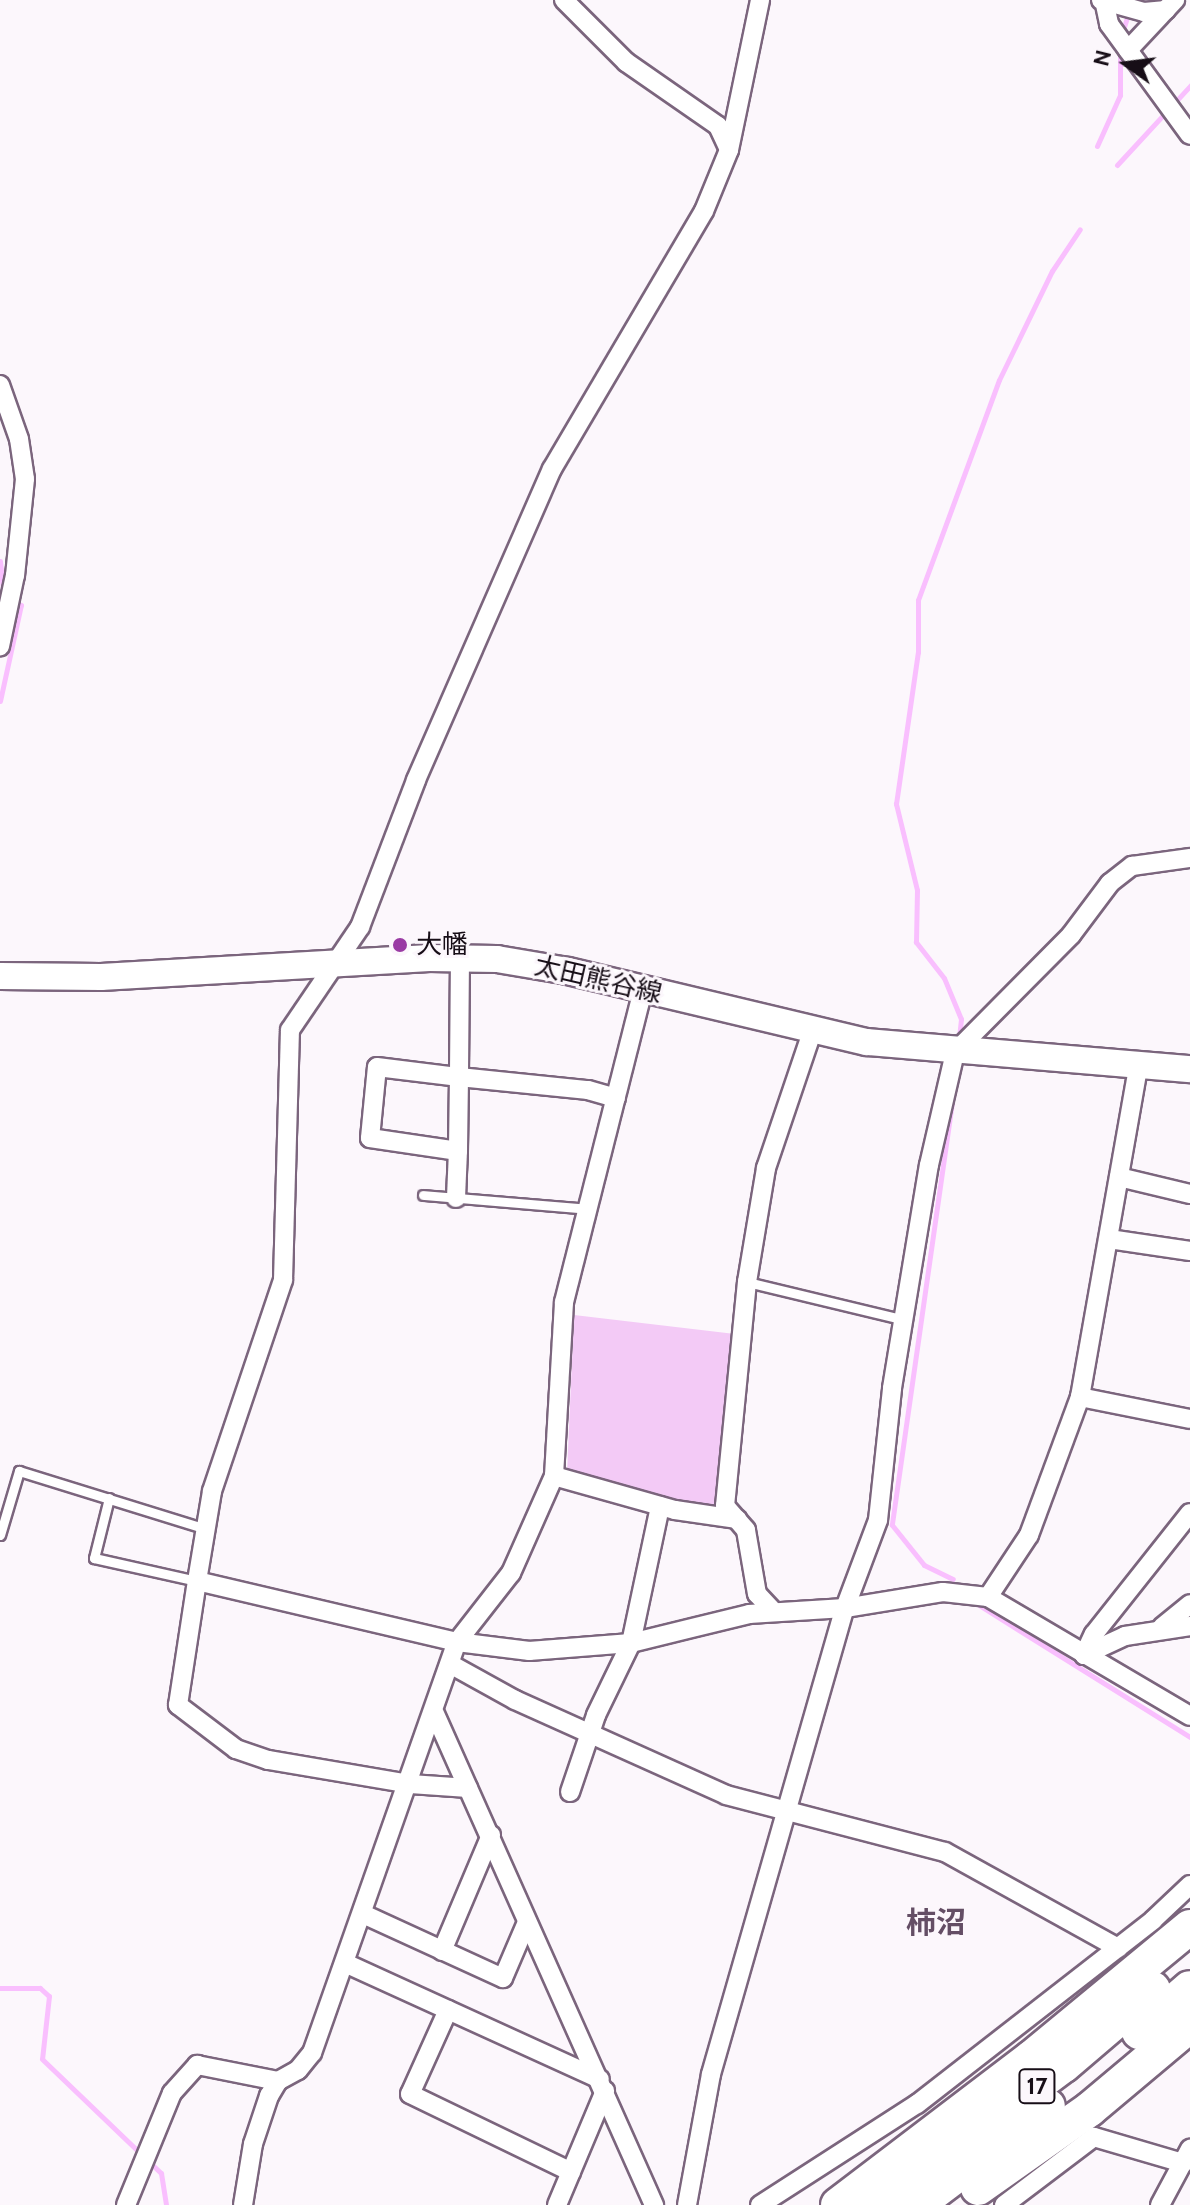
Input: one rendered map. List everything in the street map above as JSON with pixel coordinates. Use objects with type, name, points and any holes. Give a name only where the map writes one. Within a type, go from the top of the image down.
[{"type":"highway","name":"17","points":[[838,2205],[1042,2049],[1190,1927]]},
{"type":"highway","name":"17","points":[[876,2205],[1064,2065],[1190,1958]]},
{"type":"highway","name":"17","points":[[917,2205],[1095,2069],[1190,1988]]},
{"type":"highway","name":"17","points":[[955,2205],[1090,2109],[1190,2025]]},
{"type":"main road","name":"太田熊谷線","points":[[0,976],[101,977],[460,957],[532,963],[812,1032],[955,1052],[1190,1069]]},
{"type":"street","points":[[564,0],[626,62],[718,126],[729,150]]},
{"type":"street","points":[[468,1788],[410,1784],[268,1760],[236,1749],[178,1705],[197,1581],[212,1491],[283,1280],[290,1030],[360,927],[416,780],[552,469],[657,298],[704,211],[729,150],[760,0]]},
{"type":"street","points":[[1171,5],[1142,12],[1107,2],[1112,29],[1190,135]]},
{"type":"street","points":[[1128,50],[1171,5]]},
{"type":"street","points":[[0,385],[19,439],[25,479],[12,589],[0,646]]},
{"type":"street","points":[[687,2205],[711,2074],[789,1813],[845,1608],[878,1520],[929,1165],[955,1052],[1071,935],[1110,883],[1132,866],[1190,858]]},
{"type":"street","points":[[456,1198],[460,957]]},
{"type":"street","points":[[243,2205],[253,2144],[278,2081],[298,2070],[312,2053],[435,1714],[457,1642],[511,1573],[554,1476],[564,1302],[643,990]]},
{"type":"street","points":[[773,1611],[757,1594],[746,1530],[725,1506],[747,1282],[766,1168],[812,1032]]},
{"type":"street","points":[[988,1597],[1029,1535],[1080,1397],[1139,1064]]},
{"type":"street","points":[[458,1151],[370,1138],[377,1067],[588,1090],[616,1098]]},
{"type":"street","points":[[1119,1177],[1190,1194]]},
{"type":"street","points":[[1109,1239],[1190,1251]]},
{"type":"street","points":[[1080,1397],[1190,1419]]},
{"type":"street","points":[[554,1476],[660,1506],[737,1519]]},
{"type":"street","points":[[570,1792],[590,1732],[631,1643],[660,1506]]},
{"type":"street","points":[[1084,1655],[1094,1634],[1190,1513]]},
{"type":"street","points":[[197,1581],[457,1642],[529,1651],[631,1643],[773,1611],[845,1608],[943,1592],[988,1597],[1190,1716]]},
{"type":"street","points":[[1162,1627],[1190,1604]]},
{"type":"street","points":[[1084,1655],[1125,1636],[1162,1627],[1190,1626]]},
{"type":"street","points":[[450,1664],[515,1700],[726,1795],[789,1813],[881,1831],[945,1852],[1118,1948]]},
{"type":"street","points":[[435,1714],[654,2205]]},
{"type":"street","points":[[442,1951],[491,1835]]},
{"type":"street","points":[[760,2205],[917,2104],[1118,1948],[1190,1885]]},
{"type":"street","points":[[363,1914],[503,1978],[527,1922]]},
{"type":"street","points":[[345,1963],[602,2085]]},
{"type":"street","points":[[448,2010],[410,2094],[571,2172]]},
{"type":"street","points":[[126,2205],[172,2093],[197,2065],[278,2081]]},
{"type":"street","points":[[557,2205],[602,2085]]},
{"type":"street","points":[[1007,2205],[1094,2137],[1187,2163],[1160,2205]]},
{"type":"lane","points":[[423,1195],[588,1209]]},
{"type":"lane","points":[[747,1282],[905,1320]]},
{"type":"lane","points":[[0,1535],[19,1471],[206,1529]]},
{"type":"lane","points":[[109,1498],[94,1558],[197,1581]]},
{"type":"shaded area","points":[[574,1315],[735,1334],[719,1511],[567,1473]]},
{"type":"waterway","points":[[1122,33],[1129,12]]},
{"type":"waterway","points":[[1097,146],[1120,95],[1120,47]]},
{"type":"waterway","points":[[1117,165],[1190,86]]},
{"type":"waterway","points":[[959,1038],[961,1019],[944,978],[916,942],[917,890],[896,804],[918,652],[918,600],[999,380],[1052,271],[1080,229]]},
{"type":"waterway","points":[[0,561],[4,598]]},
{"type":"waterway","points":[[0,701],[21,605],[13,602]]},
{"type":"waterway","points":[[952,1102],[892,1525],[924,1565],[953,1579]]},
{"type":"waterway","points":[[974,1602],[1190,1737]]},
{"type":"waterway","points":[[0,1988],[40,1988],[49,1996],[42,2059],[161,2173],[166,2205]]},
{"type":"place","name":"大幡","points":[[400,945]]},
{"type":"district","name":"柿沼","points":[[936,1923]]}]
